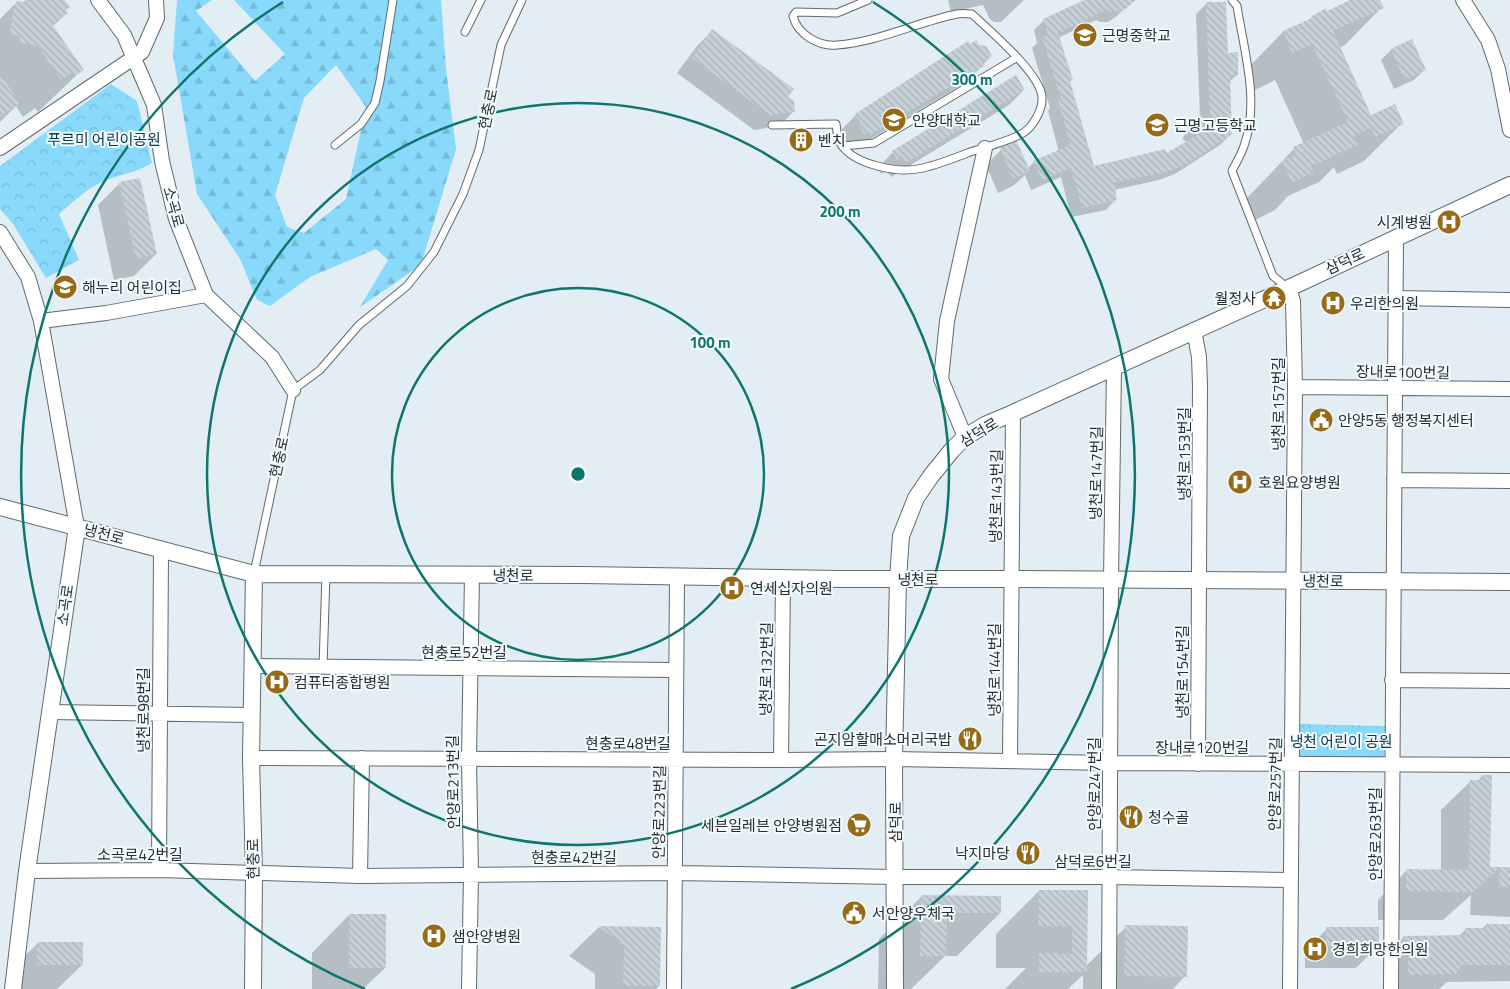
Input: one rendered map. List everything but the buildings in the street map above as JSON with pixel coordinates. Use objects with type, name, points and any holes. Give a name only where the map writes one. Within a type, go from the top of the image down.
[{"type":"street","name":"소곡로","points":[[98,0],[124,35],[154,105],[162,161],[176,219],[206,295],[272,357],[294,390]]},
{"type":"street","points":[[0,148],[142,52],[157,18],[156,0]]},
{"type":"street","points":[[1463,0],[1488,40],[1498,69],[1510,130]]},
{"type":"street","points":[[965,437],[941,379],[947,321],[985,148]]},
{"type":"street","name":"삼덕로","points":[[894,989],[894,759],[898,579],[902,536],[916,498],[931,476],[965,437],[987,424],[1510,185]]},
{"type":"street","name":"소곡로","points":[[0,232],[28,277],[41,321],[77,527],[27,871],[13,989]]},
{"type":"street","name":"안양로263번길","points":[[1391,989],[1396,237]]},
{"type":"street","name":"냉천로157번길","points":[[1288,288],[1293,301],[1295,387],[1293,580]]},
{"type":"street","points":[[41,321],[106,313],[206,295]]},
{"type":"street","points":[[1396,298],[1510,300]]},
{"type":"street","name":"냉천로153번길","points":[[1194,330],[1199,357],[1200,385],[1199,579]]},
{"type":"street","name":"냉천로147번길","points":[[1111,580],[1114,367]]},
{"type":"street","name":"장내로100번길","points":[[1295,387],[1510,389]]},
{"type":"street","name":"냉천로143번길","points":[[1011,579],[1013,413]]},
{"type":"street","points":[[1394,480],[1510,481]]},
{"type":"street","name":"냉천로","points":[[0,507],[254,574],[1510,582]]},
{"type":"street","name":"냉천로98번길","points":[[159,870],[161,550]]},
{"type":"street","name":"현충로","points":[[253,989],[254,873],[251,758],[254,574]]},
{"type":"street","name":"안양로213번길","points":[[469,989],[471,874],[469,759],[472,574]]},
{"type":"street","name":"안양로223번길","points":[[674,989],[677,576]]},
{"type":"street","name":"냉천로132번길","points":[[781,760],[783,578]]},
{"type":"street","name":"냉천로144번길","points":[[1010,761],[1011,579]]},
{"type":"street","name":"냉천로154번길","points":[[1198,764],[1199,579]]},
{"type":"street","name":"안양로247번길","points":[[1109,989],[1111,580]]},
{"type":"street","name":"안양로257번길","points":[[1290,989],[1293,580]]},
{"type":"street","name":"현충로52번길","points":[[253,666],[676,670]]},
{"type":"street","points":[[1392,680],[1510,681]]},
{"type":"street","points":[[50,712],[252,715]]},
{"type":"street","name":"현충로48번길","points":[[251,758],[894,759]]},
{"type":"street","points":[[360,876],[362,758]]},
{"type":"street","name":"장내로120번길","points":[[894,759],[1198,764],[1510,765]]},
{"type":"street","name":"소곡로42번길","points":[[27,871],[159,870],[254,873]]},
{"type":"street","name":"현충로42번길","points":[[254,873],[360,876],[675,873],[895,877]]},
{"type":"street","name":"삼덕로6번길","points":[[895,877],[1110,877],[1290,880]]},
{"type":"lane","points":[[335,145],[360,124],[374,103],[380,81],[394,0]]},
{"type":"lane","points":[[465,32],[481,0]]},
{"type":"lane","name":"현충로","points":[[254,574],[294,390],[320,370],[359,325],[407,286],[434,252],[463,194],[479,150],[501,45],[522,0]]},
{"type":"lane","points":[[772,125],[836,124],[839,142],[849,152],[864,162],[902,171],[922,169],[985,148],[1024,133],[1033,125],[1038,115],[1042,98],[1035,78],[972,14],[958,13],[881,36],[836,46],[817,42],[805,36],[794,22],[793,16],[796,12],[837,14],[868,0]]},
{"type":"lane","points":[[1232,0],[1237,6],[1251,91],[1249,125],[1244,146],[1232,171],[1273,276],[1288,288]]},
{"type":"lane","points":[[843,146],[874,143],[1016,58]]},
{"type":"lane","points":[[323,666],[326,574]]},
{"type":"green space","points":[[177,0],[212,0],[196,11],[255,81],[285,54],[234,0],[441,0],[446,69],[456,149],[421,265],[360,307],[388,260],[376,249],[310,277],[270,306],[257,300],[240,259],[197,194],[173,55]],"holes":[[[336,65],[366,107],[346,199],[304,233],[287,227],[275,195],[304,98]]]},
{"type":"green space","name":"푸르미 어린이공원","points":[[111,84],[137,101],[152,163],[92,187],[59,214],[79,260],[46,278],[13,224],[0,209],[0,166]]},
{"type":"green space","name":"냉천 어린이 공원","points":[[1297,724],[1385,726],[1384,758],[1296,758]]},
{"type":"place","name":"근명중학교","points":[[1085,35]]},
{"type":"place","name":"안양대학교","points":[[894,120]]},
{"type":"place","name":"근명고등학교","points":[[1157,125]]},
{"type":"place","name":"벤치","points":[[801,140]]},
{"type":"place","name":"시계병원","points":[[1449,222]]},
{"type":"place","name":"해누리 어린이집","points":[[65,287]]},
{"type":"place","name":"월정사","points":[[1274,298]]},
{"type":"place","name":"우리한의원","points":[[1333,303]]},
{"type":"place","name":"안양5동 행정복지센터","points":[[1321,420]]},
{"type":"place","name":"호원요양병원","points":[[1240,482]]},
{"type":"place","name":"연세십자의원","points":[[732,588]]},
{"type":"place","name":"컴퓨터종합병원","points":[[277,682]]},
{"type":"place","name":"곤지암할매소머리국밥","points":[[970,739]]},
{"type":"place","name":"청수골","points":[[1131,817]]},
{"type":"place","name":"세븐일레븐 안양병원점","points":[[859,825]]},
{"type":"place","name":"낙지마당","points":[[1028,853]]},
{"type":"place","name":"서안양우체국","points":[[854,913]]},
{"type":"place","name":"샘안양병원","points":[[434,936]]},
{"type":"place","name":"경희희망한의원","points":[[1315,949]]}]
